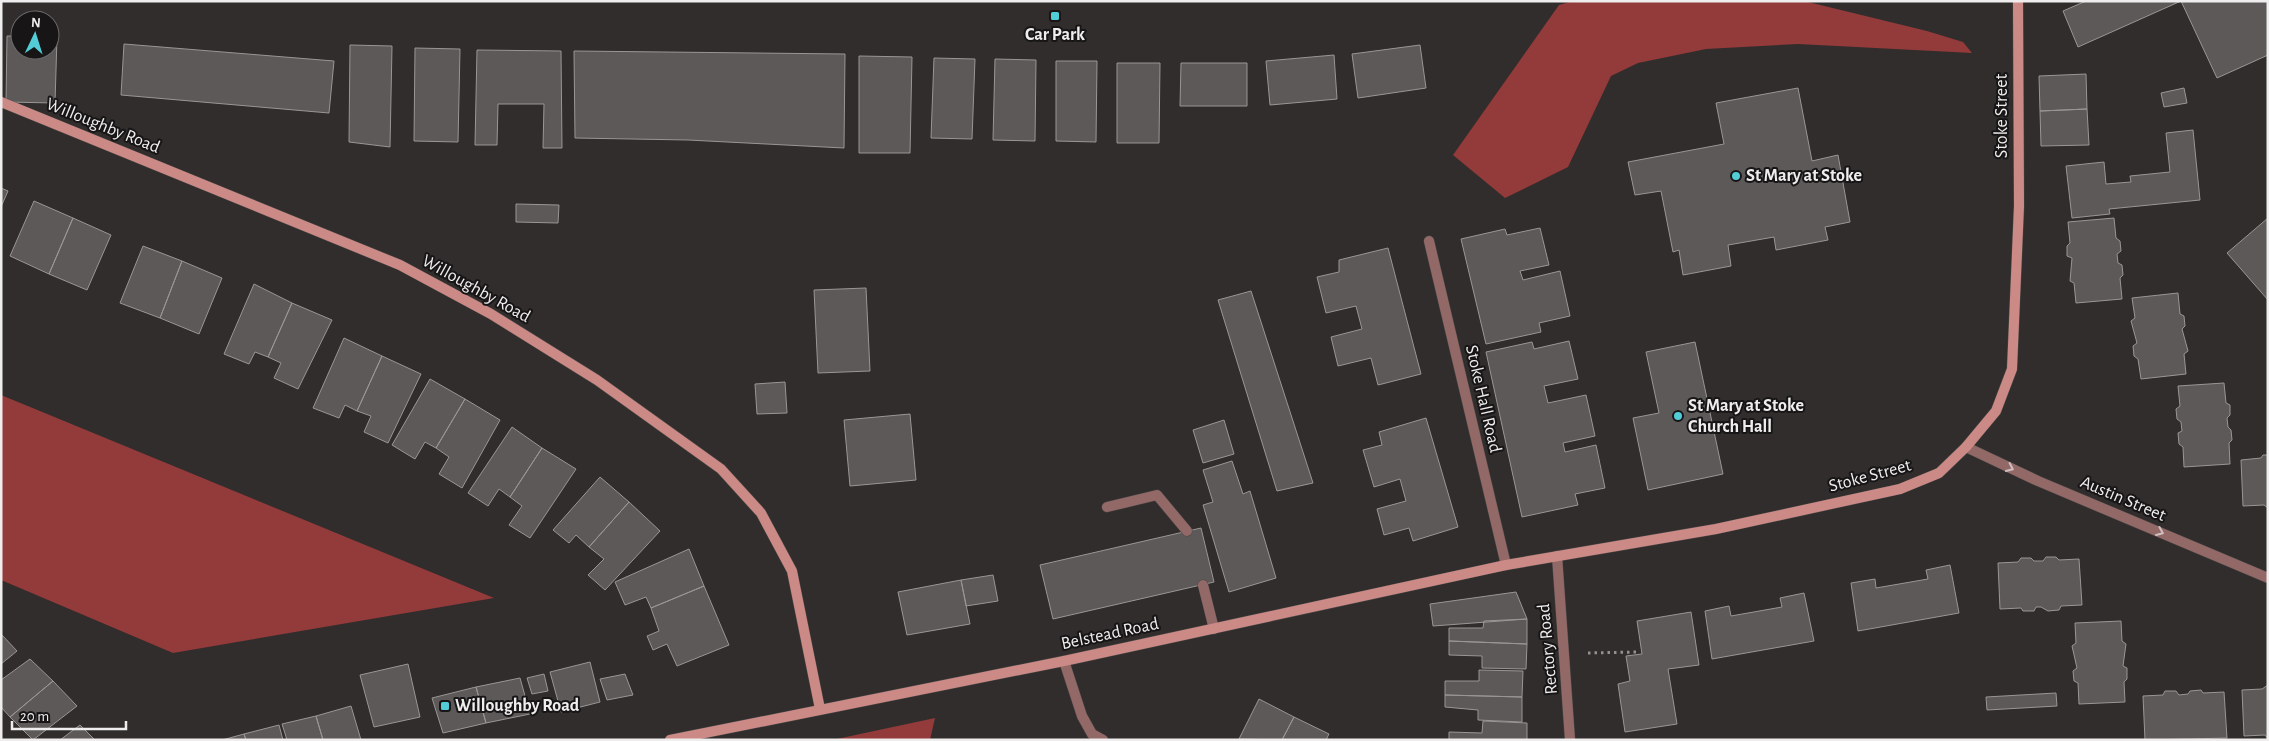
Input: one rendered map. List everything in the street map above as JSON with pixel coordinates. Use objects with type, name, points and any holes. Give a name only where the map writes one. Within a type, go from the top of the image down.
[{"type":"street","name":"Stoke Street","points":[[1557,556],[1716,529],[1900,489],[1939,473],[1966,447],[1996,411],[2012,369],[2019,206],[2018,1]]},
{"type":"street","name":"Willoughby Road","points":[[1,102],[400,265],[491,314],[596,380],[721,469],[761,513],[792,570],[820,709]]},
{"type":"street","name":"Stoke Hall Road","points":[[1429,241],[1506,565]]},
{"type":"street","name":"Austin Street","points":[[1966,447],[2038,481],[2268,578]]},
{"type":"street","points":[[1107,506],[1157,495],[1187,531]]},
{"type":"street","name":"Belstead Road","points":[[670,740],[1064,661],[1506,565],[1557,556]]},
{"type":"street","name":"Rectory Road","points":[[1557,556],[1570,740]]},
{"type":"street","points":[[1203,585],[1214,629]]},
{"type":"street","points":[[1064,661],[1082,716],[1092,734],[1104,740]]},
{"type":"path","points":[[1564,653],[1637,652],[1637,654]]},
{"type":"shaded area","points":[[1573,1],[1804,1],[1927,31],[1963,42],[1972,53],[1798,44],[1706,49],[1638,63],[1611,76],[1568,167],[1505,198],[1453,155],[1559,5]]},
{"type":"shaded area","points":[[1,395],[494,598],[173,653],[1,580]]},
{"type":"shaded area","points":[[935,718],[930,740],[832,740]]},
{"type":"building","points":[[2086,1],[2181,1],[2078,47],[2063,11]]},
{"type":"building","points":[[2181,1],[2268,1],[2268,55],[2217,78]]},
{"type":"building","points":[[7,36],[10,36],[10,60],[56,60],[55,103],[6,102]]},
{"type":"building","points":[[124,44],[334,61],[329,113],[121,95]]},
{"type":"building","points":[[350,45],[392,46],[390,147],[349,142]]},
{"type":"building","points":[[1420,45],[1426,88],[1358,98],[1352,54]]},
{"type":"building","points":[[415,48],[460,49],[458,142],[414,141]]},
{"type":"building","points":[[477,50],[561,51],[562,148],[543,148],[544,104],[498,104],[497,145],[475,145]]},
{"type":"building","points":[[574,51],[845,54],[844,148],[688,140],[575,138]]},
{"type":"building","points":[[1334,55],[1337,99],[1270,105],[1266,61]]},
{"type":"building","points":[[859,56],[912,57],[910,153],[859,153]]},
{"type":"building","points":[[934,58],[975,59],[972,139],[931,138]]},
{"type":"building","points":[[995,59],[1036,60],[1035,141],[993,140]]},
{"type":"building","points":[[1056,61],[1097,61],[1096,142],[1056,141]]},
{"type":"building","points":[[1117,63],[1160,63],[1159,143],[1117,143]]},
{"type":"building","points":[[1181,63],[1247,63],[1247,106],[1180,106]]},
{"type":"building","points":[[2086,74],[2087,109],[2040,111],[2039,76]]},
{"type":"building","name":"St Mary at Stoke","points":[[1798,88],[1812,161],[1838,155],[1850,222],[1825,227],[1828,240],[1776,250],[1774,237],[1728,245],[1731,266],[1683,275],[1679,250],[1673,252],[1661,191],[1635,195],[1628,162],[1724,144],[1716,103]]},
{"type":"building","points":[[2184,88],[2187,103],[2164,107],[2161,93]]},
{"type":"building","points":[[2087,109],[2089,145],[2041,146],[2040,111]]},
{"type":"building","points":[[2193,130],[2200,200],[2109,209],[2110,214],[2072,218],[2066,166],[2104,162],[2106,184],[2131,182],[2130,176],[2170,172],[2166,133]]},
{"type":"building","points":[[1,188],[8,191],[1,207]]},
{"type":"building","points":[[34,201],[73,218],[49,274],[10,256]]},
{"type":"building","points":[[516,204],[559,205],[558,223],[516,222]]},
{"type":"building","points":[[73,218],[111,235],[87,290],[49,274]]},
{"type":"building","points":[[2114,218],[2116,238],[2120,241],[2121,251],[2117,254],[2118,263],[2122,265],[2123,275],[2120,278],[2122,299],[2076,303],[2074,283],[2070,281],[2072,258],[2067,256],[2067,246],[2070,243],[2068,222]]},
{"type":"building","points":[[2268,218],[2268,300],[2227,253]]},
{"type":"building","points":[[1540,228],[1549,265],[1520,271],[1523,280],[1560,271],[1570,316],[1539,323],[1541,332],[1486,344],[1461,239],[1505,229],[1507,235]]},
{"type":"building","points":[[143,246],[182,261],[160,318],[120,303]]},
{"type":"building","points":[[1388,248],[1421,374],[1378,385],[1371,358],[1338,366],[1331,337],[1362,329],[1356,306],[1326,313],[1317,277],[1339,272],[1339,260]]},
{"type":"building","points":[[182,261],[222,278],[199,334],[160,318]]},
{"type":"building","points":[[254,284],[292,303],[268,357],[255,352],[249,364],[224,354]]},
{"type":"building","points":[[866,288],[870,371],[818,373],[814,290]]},
{"type":"building","points":[[1251,291],[1313,483],[1277,491],[1218,300]]},
{"type":"building","points":[[2178,293],[2180,314],[2184,316],[2185,326],[2182,329],[2188,351],[2184,354],[2186,374],[2141,379],[2138,359],[2134,356],[2133,346],[2137,343],[2131,321],[2135,318],[2132,298]]},
{"type":"building","points":[[292,303],[332,320],[298,389],[274,378],[281,363],[268,357]]},
{"type":"building","points":[[344,338],[382,356],[357,411],[345,405],[339,418],[313,408]]},
{"type":"building","points":[[1569,341],[1578,379],[1544,386],[1548,403],[1586,395],[1595,436],[1563,443],[1565,452],[1596,445],[1605,488],[1575,494],[1578,505],[1522,517],[1486,352],[1532,342],[1534,349]]},
{"type":"building","name":"St Mary at Stoke Church Hall","points":[[1695,342],[1723,474],[1648,490],[1633,418],[1659,413],[1646,352]]},
{"type":"building","points":[[382,356],[421,374],[388,443],[364,432],[371,416],[357,411]]},
{"type":"building","points":[[430,379],[465,399],[436,448],[425,442],[415,459],[392,445]]},
{"type":"building","points":[[785,382],[787,413],[757,414],[755,384]]},
{"type":"building","points":[[2224,383],[2226,403],[2230,405],[2230,415],[2227,418],[2232,440],[2229,443],[2230,464],[2184,467],[2183,447],[2179,444],[2178,433],[2182,431],[2181,422],[2177,419],[2176,409],[2180,406],[2178,386]]},
{"type":"building","points":[[465,399],[500,420],[462,488],[439,474],[449,457],[436,448]]},
{"type":"building","points":[[910,414],[916,480],[850,486],[844,420]]},
{"type":"building","points":[[1426,418],[1458,527],[1413,541],[1409,528],[1384,535],[1377,509],[1406,501],[1400,479],[1374,487],[1363,450],[1382,445],[1379,432]]},
{"type":"building","points":[[1224,420],[1234,454],[1203,463],[1193,430]]},
{"type":"building","points":[[512,427],[542,448],[510,497],[499,489],[488,506],[468,493]]},
{"type":"building","points":[[542,448],[576,469],[530,538],[509,525],[522,506],[510,497]]},
{"type":"building","points":[[2263,455],[2268,455],[2268,508],[2264,505],[2243,506],[2241,460],[2261,458]]},
{"type":"building","points":[[1232,461],[1243,494],[1250,491],[1276,578],[1229,592],[1203,505],[1213,502],[1203,470]]},
{"type":"building","points":[[600,477],[629,502],[589,547],[576,535],[569,543],[553,530]]},
{"type":"building","points":[[629,502],[660,531],[605,590],[588,575],[604,559],[589,547]]},
{"type":"building","points":[[1201,528],[1214,582],[1053,619],[1040,565]]},
{"type":"building","points":[[689,549],[704,586],[651,608],[646,597],[625,605],[615,582]]},
{"type":"building","points":[[2046,557],[2056,557],[2059,560],[2079,559],[2082,605],[2061,606],[2059,610],[2048,611],[2041,607],[2036,607],[2034,611],[2023,611],[2021,608],[2000,609],[1998,563],[2018,562],[2021,558],[2043,561]]},
{"type":"building","points":[[1950,565],[1959,613],[1858,631],[1851,583],[1875,579],[1876,588],[1928,579],[1926,570]]},
{"type":"building","points":[[993,575],[998,601],[966,606],[961,580]]},
{"type":"building","points":[[961,580],[970,624],[907,635],[898,592]]},
{"type":"building","points":[[704,586],[729,645],[677,666],[667,644],[653,650],[647,636],[659,631],[651,608]]},
{"type":"building","points":[[1516,592],[1527,619],[1433,626],[1430,604]]},
{"type":"building","points":[[1804,593],[1814,641],[1712,659],[1705,611],[1729,606],[1731,616],[1782,607],[1780,598]]},
{"type":"building","points":[[1691,612],[1699,665],[1668,669],[1677,724],[1625,732],[1618,684],[1630,681],[1626,656],[1642,654],[1637,621]]},
{"type":"building","points":[[1527,619],[1527,644],[1449,641],[1449,628],[1483,628],[1484,621]]},
{"type":"building","points":[[2121,621],[2122,641],[2126,644],[2123,666],[2127,668],[2127,679],[2124,682],[2125,702],[2079,704],[2078,683],[2074,681],[2073,671],[2077,668],[2072,646],[2076,643],[2075,623]]},
{"type":"building","points":[[1,634],[17,651],[1,664]]},
{"type":"building","points":[[1449,641],[1527,644],[1526,669],[1482,668],[1482,656],[1449,655]]},
{"type":"building","points":[[30,659],[53,681],[10,717],[1,707],[1,680]]},
{"type":"building","points":[[590,662],[600,702],[561,712],[550,672]]},
{"type":"building","points":[[408,664],[420,717],[374,727],[360,675]]},
{"type":"building","points":[[1479,670],[1523,671],[1522,697],[1445,695],[1445,681],[1479,681]]},
{"type":"building","points":[[544,674],[548,691],[532,694],[527,678]]},
{"type":"building","points":[[625,674],[633,695],[607,700],[600,679]]},
{"type":"building","points":[[520,678],[530,714],[486,723],[476,687]]},
{"type":"building","points":[[53,681],[77,706],[33,740],[10,717]]},
{"type":"building","points":[[2268,685],[2268,739],[2265,735],[2244,736],[2242,690],[2262,689]]},
{"type":"building","points":[[476,687],[486,723],[443,733],[432,698]]},
{"type":"building","points":[[2201,690],[2203,693],[2224,692],[2227,738],[2145,740],[2143,696],[2163,695],[2165,691],[2176,691],[2179,695]]},
{"type":"building","points":[[2056,693],[2057,706],[1987,710],[1986,697]]},
{"type":"building","points":[[1445,695],[1522,697],[1522,722],[1478,720],[1478,710],[1445,707]]},
{"type":"building","points":[[1259,699],[1294,717],[1282,740],[1239,739]]},
{"type":"building","points":[[351,706],[361,740],[323,740],[316,716]]},
{"type":"building","points":[[316,716],[323,740],[287,740],[282,724]]},
{"type":"building","points":[[1294,717],[1329,734],[1326,740],[1282,740]]},
{"type":"building","points":[[1483,721],[1527,723],[1527,740],[1449,740],[1449,732],[1482,733]]},
{"type":"building","points":[[80,725],[95,740],[60,740]]},
{"type":"building","points":[[279,725],[283,740],[246,740],[244,734]]},
{"type":"building","points":[[244,734],[246,740],[222,740]]},
{"type":"place","name":"Car Park","points":[[1055,16]]},
{"type":"place","name":"St Mary at Stoke","points":[[1736,176]]},
{"type":"place","name":"St Mary at Stoke Church Hall","points":[[1678,416]]},
{"type":"place","name":"Willoughby Road","points":[[445,706]]}]
